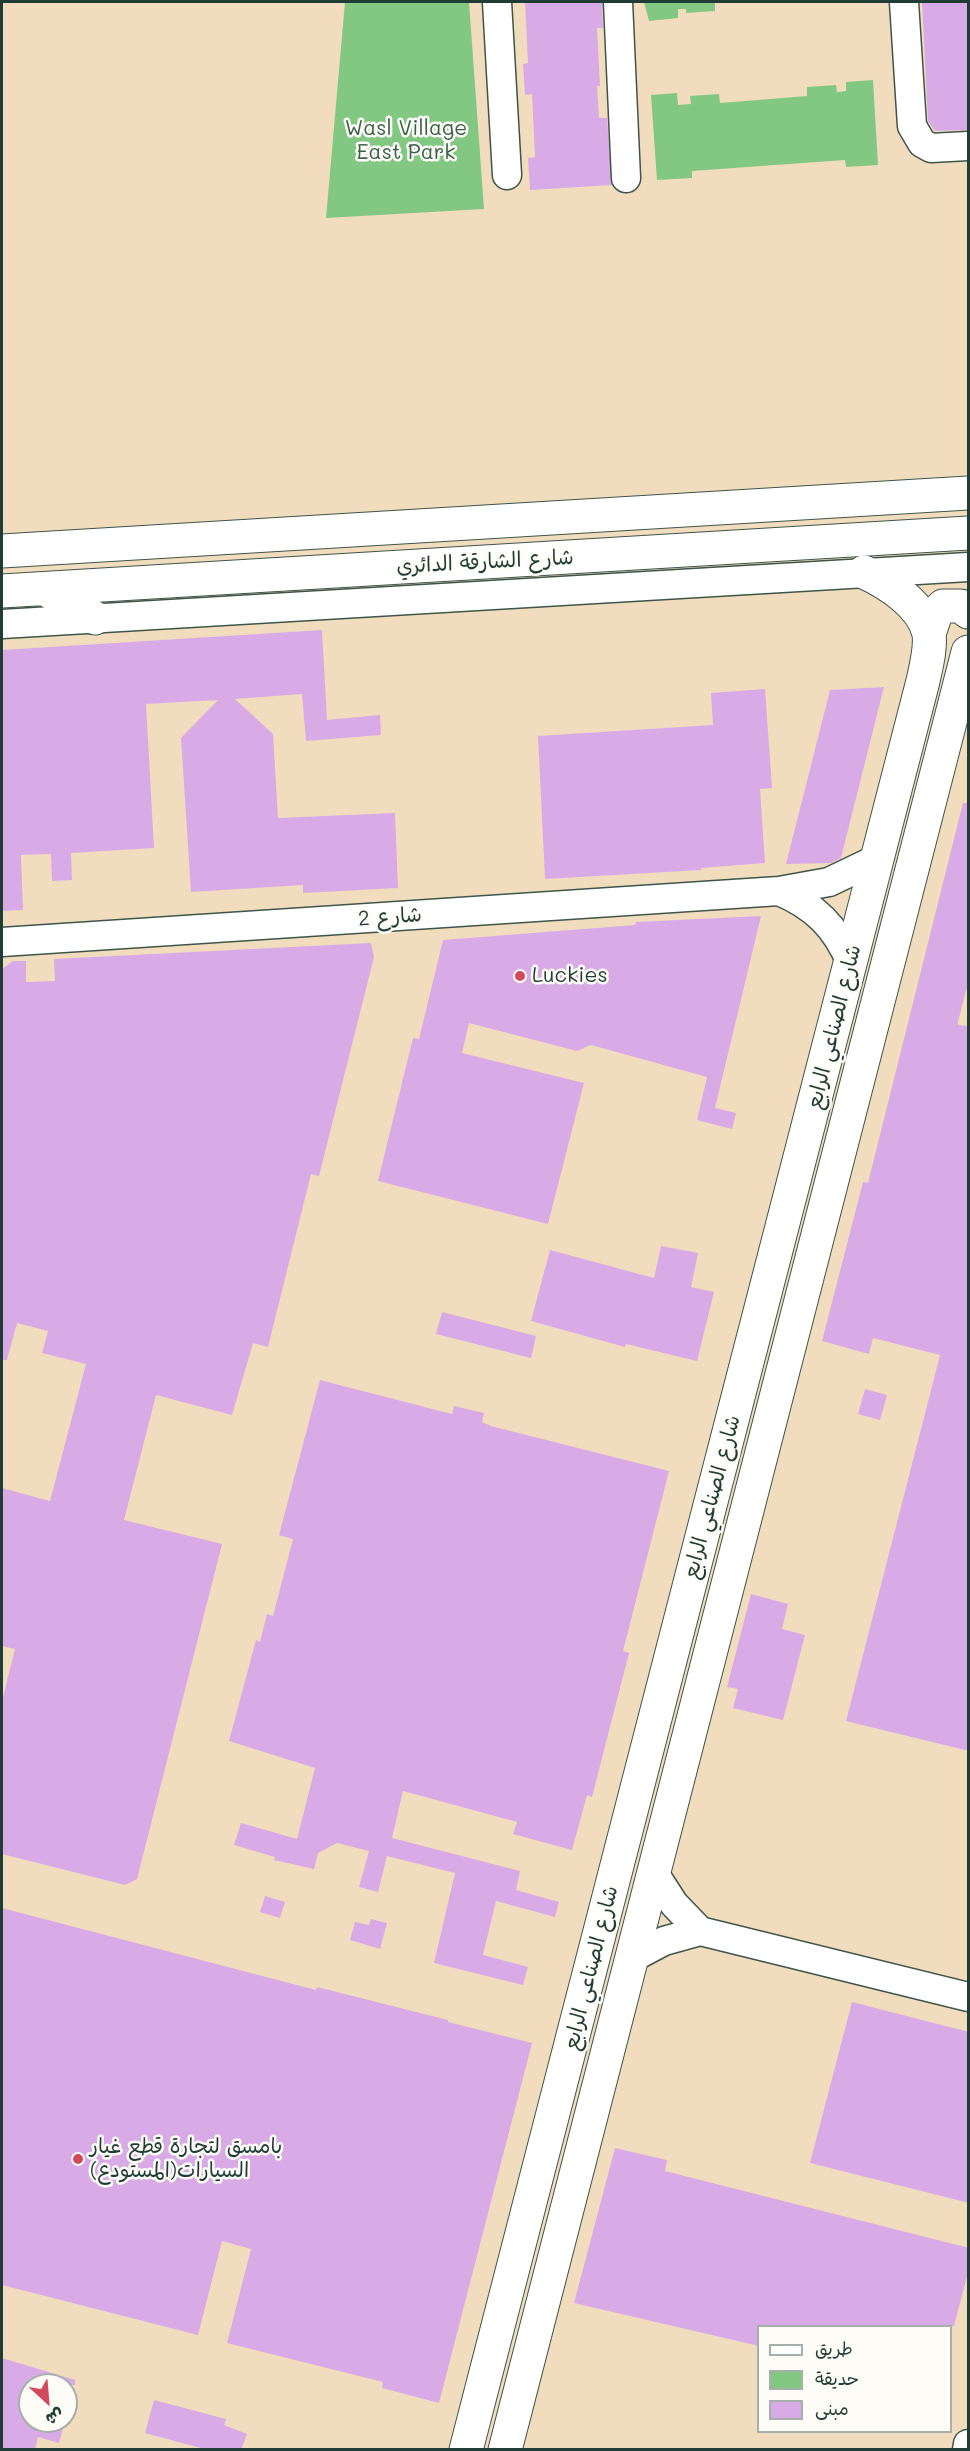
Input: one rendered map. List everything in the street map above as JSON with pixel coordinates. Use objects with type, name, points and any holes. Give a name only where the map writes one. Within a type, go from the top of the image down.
[{"type":"main road","name":"شارع الشارقة الدائري","points":[[2,551],[969,493]]},
{"type":"main road","name":"شارع الشارقة الدائري","points":[[2,591],[969,532]]},
{"type":"main road","points":[[864,572],[896,590],[921,618],[929,634]]},
{"type":"main road","points":[[45,589],[95,618]]},
{"type":"main road","name":"شارع الصناعي الرابع","points":[[466,2450],[923,681],[929,634],[936,613],[943,606],[961,606],[969,612]]},
{"type":"main road","name":"شارع الصناعي الرابع","points":[[505,2450],[969,652]]},
{"type":"street","points":[[497,2],[507,175]]},
{"type":"street","points":[[618,2],[626,178]]},
{"type":"street","points":[[904,2],[912,126],[915,135],[931,148],[969,147]]},
{"type":"street","points":[[2,624],[969,567]]},
{"type":"street","name":"شارع 2","points":[[2,942],[779,891],[829,882],[875,860]]},
{"type":"street","points":[[779,891],[799,899],[831,926],[843,943],[851,963]]},
{"type":"street","points":[[654,1873],[674,1904],[700,1931]]},
{"type":"street","points":[[630,1959],[664,1941],[700,1931],[969,1998]]},
{"type":"street","points":[[967,2450],[969,2444]]},
{"type":"green space","name":"Wasl Village East Park","points":[[345,2],[469,2],[484,209],[326,218]]},
{"type":"green space","points":[[644,2],[738,2],[715,3],[715,11],[686,13],[686,9],[678,9],[678,18],[649,21]]},
{"type":"green space","points":[[873,80],[878,165],[846,167],[845,160],[692,171],[692,178],[657,180],[651,95],[677,93],[678,105],[691,104],[690,96],[719,94],[720,103],[807,96],[807,87],[836,85],[837,92],[846,91],[846,82]]},
{"type":"building","points":[[525,2],[602,2],[603,28],[597,28],[600,86],[597,86],[599,118],[607,118],[612,185],[530,190],[528,158],[535,157],[532,94],[525,95],[523,64],[528,63]]},
{"type":"building","points":[[922,2],[969,2],[969,130],[935,131],[928,121]]},
{"type":"building","points":[[322,630],[327,720],[380,715],[381,735],[306,741],[302,694],[235,699],[273,734],[278,818],[395,813],[398,888],[303,893],[303,885],[191,892],[181,738],[218,700],[146,704],[154,848],[71,853],[72,880],[52,881],[51,854],[21,855],[23,910],[2,911],[2,650]]},
{"type":"building","points":[[884,687],[841,858],[831,863],[786,864],[830,690]]},
{"type":"building","points":[[765,689],[772,788],[760,789],[765,863],[701,868],[701,870],[545,879],[538,736],[713,725],[711,693]]},
{"type":"building","points":[[963,803],[969,803],[969,979],[958,1025],[969,1026],[969,1751],[846,1721],[940,1355],[873,1338],[869,1354],[822,1341],[863,1182],[868,1183]]},
{"type":"building","points":[[761,916],[715,1108],[736,1113],[732,1129],[697,1120],[707,1077],[591,1045],[577,1051],[469,1023],[462,1053],[584,1083],[548,1224],[378,1181],[413,1038],[419,1039],[443,940],[635,925],[636,922]]},
{"type":"building","points":[[371,943],[374,957],[319,1176],[311,1174],[268,1347],[253,1343],[232,1415],[156,1395],[124,1520],[222,1544],[137,1879],[125,1885],[2,1854],[2,1701],[15,1649],[2,1646],[2,1488],[50,1501],[86,1364],[42,1353],[48,1331],[17,1323],[7,1360],[2,1360],[2,969],[13,961],[26,961],[26,982],[55,981],[54,959]]},
{"type":"building","points":[[661,1246],[698,1253],[691,1287],[714,1292],[697,1361],[626,1344],[625,1347],[531,1321],[550,1250],[654,1278]]},
{"type":"building","points":[[442,1312],[536,1336],[531,1358],[436,1334]]},
{"type":"building","points":[[320,1380],[452,1414],[454,1406],[484,1413],[482,1422],[491,1426],[669,1471],[623,1651],[629,1653],[592,1797],[587,1795],[572,1850],[513,1834],[517,1822],[403,1791],[392,1838],[520,1871],[516,1890],[559,1902],[555,1917],[496,1901],[483,1955],[528,1967],[523,1985],[434,1963],[455,1873],[387,1856],[378,1892],[359,1887],[369,1851],[337,1843],[318,1853],[314,1869],[274,1860],[275,1857],[234,1845],[241,1823],[297,1839],[315,1768],[229,1741],[256,1640],[260,1642],[267,1614],[273,1616],[293,1539],[279,1535]]},
{"type":"building","points":[[865,1389],[887,1395],[880,1420],[858,1414]]},
{"type":"building","points":[[751,1594],[788,1604],[782,1629],[805,1635],[783,1720],[733,1708],[738,1689],[727,1687]]},
{"type":"building","points":[[265,1896],[285,1902],[280,1918],[260,1912]]},
{"type":"building","points":[[2,1908],[316,1990],[317,1987],[532,2043],[439,2403],[382,2388],[383,2382],[227,2343],[251,2249],[222,2241],[198,2335],[2,2285]]},
{"type":"building","points":[[371,1919],[387,1923],[380,1949],[350,1940],[355,1922],[369,1925]]},
{"type":"building","points":[[852,2002],[969,2032],[969,2203],[810,2163]]},
{"type":"building","points":[[615,2148],[667,2160],[665,2171],[969,2248],[969,2269],[954,2326],[757,2325],[757,2346],[574,2303]]},
{"type":"building","points":[[2,2358],[52,2373],[18,2373],[18,2433],[62,2433],[59,2443],[38,2437],[35,2450],[2,2450]]},
{"type":"building","points":[[154,2400],[226,2419],[224,2425],[247,2434],[241,2450],[208,2450],[145,2433]]},
{"type":"place","name":"Luckies","points":[[520,976]]},
{"type":"place","name":"بامسق لتجارة قطع غيار السيارات(المستودع)","points":[[78,2159]]}]
